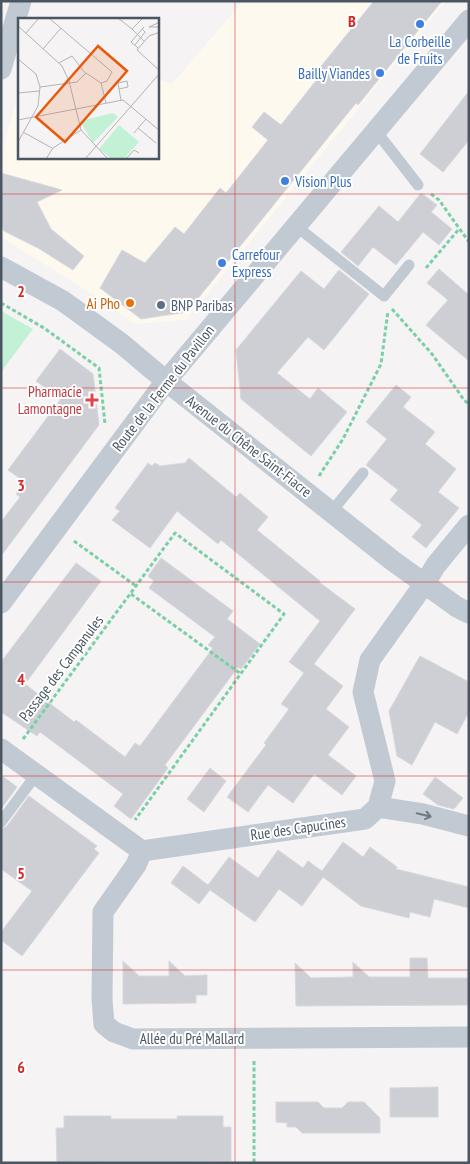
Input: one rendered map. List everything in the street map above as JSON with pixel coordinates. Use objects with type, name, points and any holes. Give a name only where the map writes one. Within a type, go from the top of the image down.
[{"type":"street","points":[[1,69],[21,1]]},
{"type":"street","name":"Route de la Ferme du Pavillon","points":[[1,603],[166,381],[469,20]]},
{"type":"street","name":"Avenue du Chêne Saint-Fiacre","points":[[1,267],[63,301],[122,344],[393,561],[469,613]]},
{"type":"street","points":[[469,525],[436,565],[426,583],[370,660],[363,692],[385,781],[378,807],[422,814],[469,826]]},
{"type":"street","points":[[6,752],[142,851]]},
{"type":"street","name":"Rue des Capucines","points":[[142,851],[365,819],[378,807]]},
{"type":"street","name":"Allée du Pré Mallard","points":[[142,851],[136,865],[103,912],[102,999],[104,1024],[114,1032],[133,1039],[469,1037]]},
{"type":"lane","points":[[376,131],[418,184]]},
{"type":"lane","points":[[296,226],[384,296],[409,265]]},
{"type":"lane","points":[[332,511],[363,473]]},
{"type":"lane","points":[[1,822],[36,775]]},
{"type":"path","points":[[418,184],[439,200],[469,242]]},
{"type":"path","points":[[409,265],[426,269],[460,229]]},
{"type":"path","points":[[1,303],[44,328],[99,368],[106,427]]},
{"type":"path","points":[[308,493],[343,439],[381,364],[388,305],[432,354],[464,400],[469,404]]},
{"type":"path","points":[[56,529],[136,586]]},
{"type":"path","name":"Passage des Campanules","points":[[6,752],[131,594],[175,534],[284,614],[122,837]]},
{"type":"path","points":[[131,594],[241,674]]},
{"type":"path","points":[[254,1037],[254,1163]]},
{"type":"shaded area","points":[[243,1],[446,1],[186,320],[135,324],[97,297],[1,237],[1,155],[18,96],[18,159],[159,159],[159,79],[172,84]]},
{"type":"green space","points":[[1,311],[33,329],[1,372]]},
{"type":"building","points":[[374,1],[442,1],[358,105],[356,103],[187,312],[141,319],[100,288],[122,250],[145,263],[175,227],[184,234],[220,188],[226,193],[268,140],[252,127],[264,112],[281,125],[322,73],[318,70]]},
{"type":"building","points":[[469,91],[469,140],[443,172],[420,154]]},
{"type":"building","points":[[1,173],[62,190],[37,202],[51,229],[84,256],[73,270],[38,248],[4,231],[1,225]]},
{"type":"building","points":[[421,193],[437,205],[431,212],[452,229],[439,245],[423,232],[396,265],[373,247],[358,266],[341,252],[379,206],[398,222]]},
{"type":"building","points":[[439,269],[469,295],[469,361],[426,325],[448,300],[427,283]]},
{"type":"building","points":[[339,270],[369,294],[324,350],[308,337],[277,373],[310,399],[318,388],[347,412],[311,456],[241,399],[236,350],[301,271],[324,289]]},
{"type":"building","points":[[60,349],[93,374],[99,425],[1,556],[1,522],[20,497],[16,494],[25,482],[8,470],[61,399],[36,381]]},
{"type":"building","points":[[396,385],[411,397],[403,407],[435,432],[425,444],[456,469],[438,492],[459,508],[426,548],[412,537],[422,525],[390,500],[398,490],[366,465],[387,439],[366,422]]},
{"type":"building","points":[[189,458],[236,497],[240,493],[268,517],[257,530],[319,582],[355,609],[314,664],[343,686],[326,709],[349,727],[328,755],[356,776],[342,795],[314,774],[293,803],[268,785],[248,812],[227,797],[266,745],[264,743],[289,709],[281,704],[304,673],[289,662],[320,621],[221,540],[218,544],[177,511],[150,548],[112,520],[120,511],[115,508],[148,463],[152,466],[155,463],[160,466],[185,463]]},
{"type":"building","points":[[161,558],[233,611],[227,619],[260,644],[241,669],[238,667],[165,765],[168,768],[131,819],[114,806],[123,794],[40,732],[37,736],[1,712],[1,662],[76,563],[101,581],[25,684],[74,722],[76,720],[125,757],[135,743],[140,746],[213,648],[208,645],[215,637],[149,588],[154,581],[148,576]]},
{"type":"building","points":[[420,656],[469,682],[469,712],[457,734],[435,722],[412,765],[397,756],[389,711]]},
{"type":"building","points":[[210,768],[226,781],[204,812],[187,799]]},
{"type":"building","points":[[1,775],[17,787],[1,809]]},
{"type":"building","points":[[435,777],[463,798],[454,809],[438,805],[423,794]]},
{"type":"building","points":[[29,796],[97,846],[94,849],[99,853],[22,956],[1,940],[1,932],[32,891],[1,869],[1,829],[7,826]]},
{"type":"building","points":[[343,842],[363,857],[370,847],[397,867],[396,869],[469,887],[469,908],[434,899],[430,917],[410,912],[409,918],[361,906],[323,877],[302,906],[279,889],[255,922],[210,890],[199,904],[171,883],[183,866],[208,885],[229,857],[258,878],[278,850],[303,868],[308,861],[322,871]]},
{"type":"building","points":[[410,958],[427,958],[428,978],[469,978],[469,1005],[296,1006],[295,963],[311,978],[353,977],[353,962],[369,977],[410,977]]},
{"type":"building","points":[[123,961],[139,976],[169,976],[169,961],[185,976],[207,975],[207,995],[196,995],[196,1003],[123,1004]]},
{"type":"building","points":[[438,1087],[438,1117],[390,1117],[390,1088]]},
{"type":"building","points":[[276,1102],[318,1102],[324,1108],[342,1108],[348,1102],[364,1102],[380,1118],[380,1133],[302,1133],[296,1127],[287,1127],[287,1123],[276,1122]]},
{"type":"building","points":[[64,1116],[111,1116],[111,1119],[177,1119],[177,1116],[223,1116],[223,1127],[231,1127],[231,1161],[57,1162],[56,1128],[64,1128]]},
{"type":"place","name":"La Corbeille de Fruits","points":[[420,24]]},
{"type":"place","name":"Bailly Viandes","points":[[380,73]]},
{"type":"place","name":"Vision Plus","points":[[285,181]]},
{"type":"place","name":"Carrefour Express","points":[[222,263]]},
{"type":"place","name":"Ai Pho","points":[[130,303]]},
{"type":"place","name":"BNP Paribas","points":[[161,305]]},
{"type":"place","name":"Pharmacie Lamontagne","points":[[92,400]]}]
